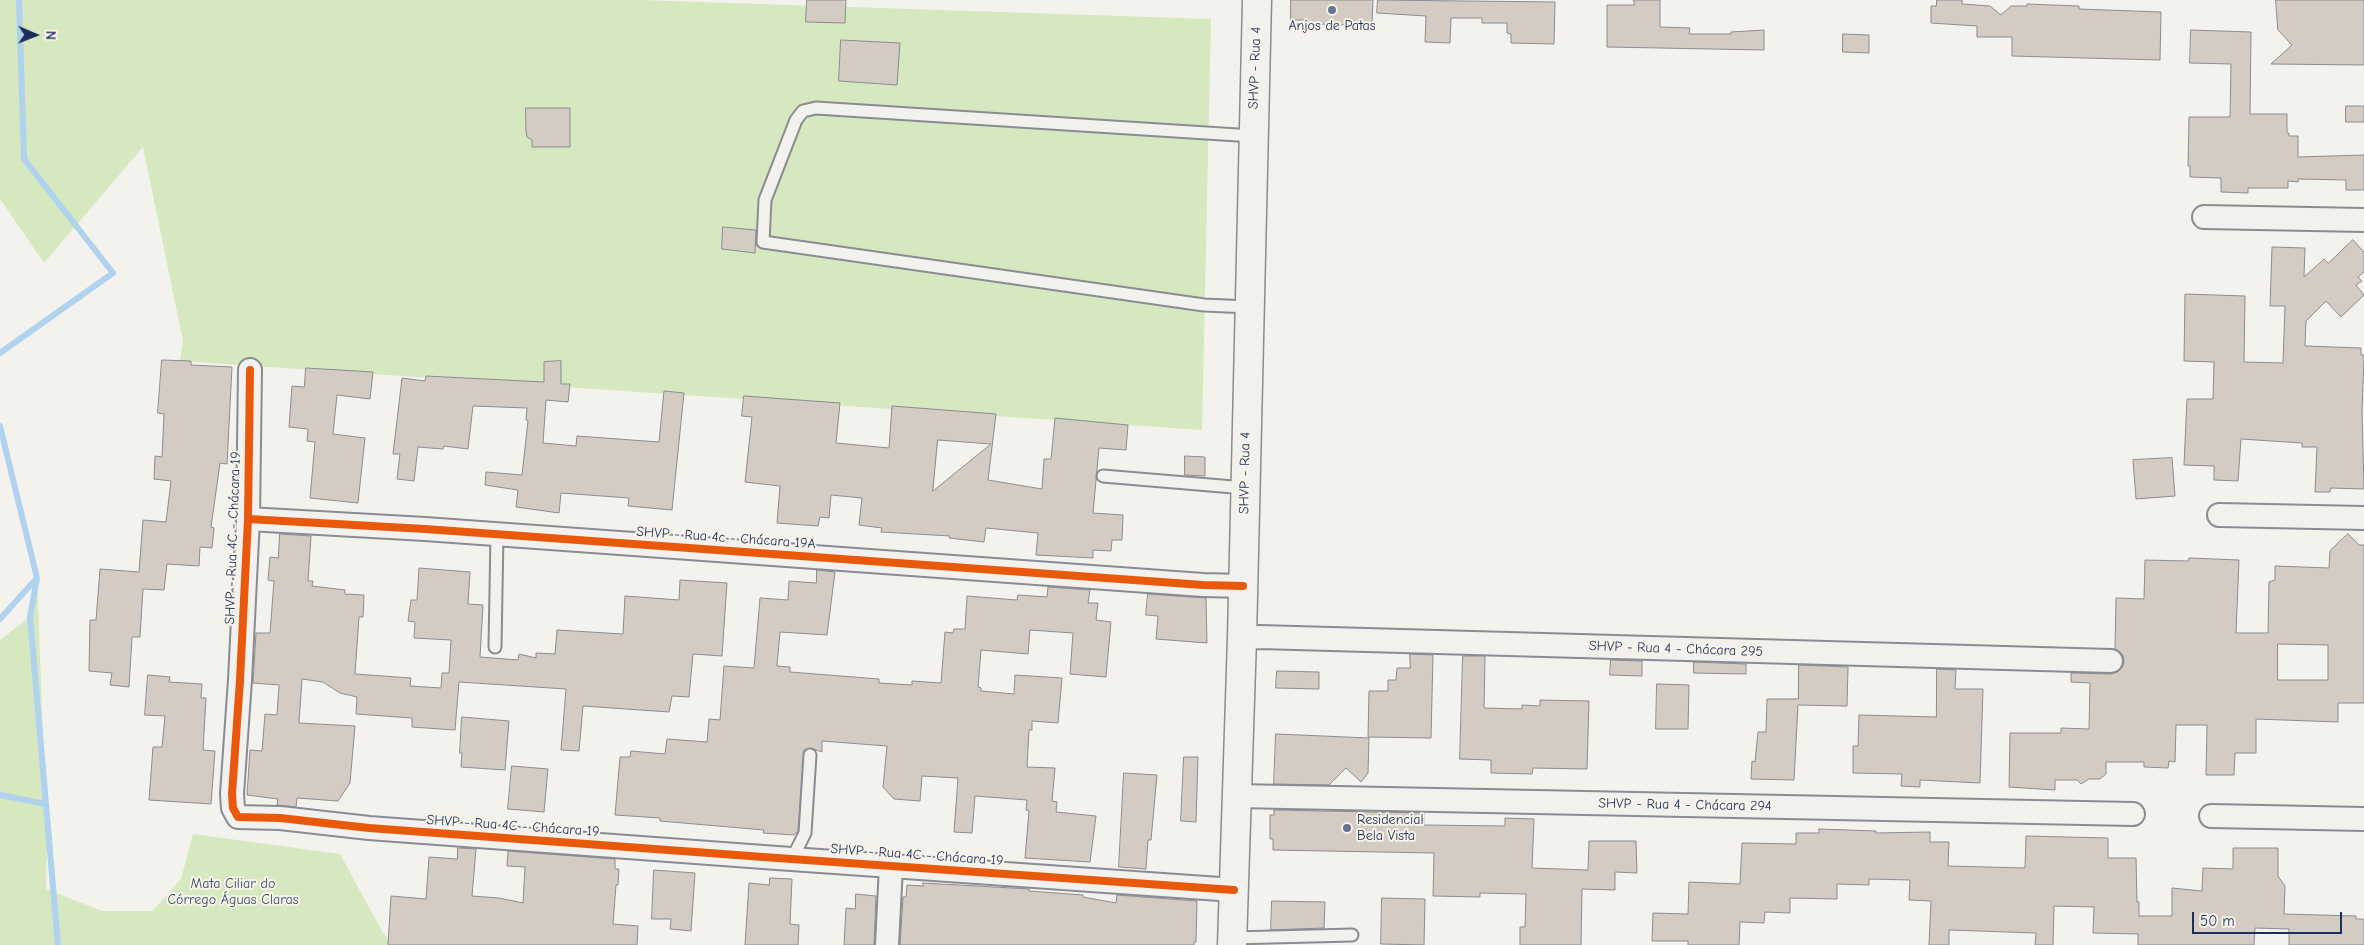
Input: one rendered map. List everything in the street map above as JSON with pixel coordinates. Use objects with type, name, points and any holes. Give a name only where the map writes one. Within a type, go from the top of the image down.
[{"type":"street","name":"SHVP - Rua 4","points":[[1232,942],[1242,638],[1257,0]]},
{"type":"street","points":[[2204,217],[2364,220]]},
{"type":"street","name":"SHVP - Rua 4C - Chácara 19","points":[[250,370],[248,519],[232,794],[233,808],[238,816],[280,818],[369,828],[1234,890]]},
{"type":"street","points":[[2219,515],[2364,518]]},
{"type":"street","name":"SHVP - Rua 4c - Chácara 19A","points":[[248,519],[497,534],[1203,585],[1243,586]]},
{"type":"street","name":"SHVP - Rua 4 - Chácara 295","points":[[1242,638],[1270,637],[2110,661]]},
{"type":"street","name":"SHVP - Rua 4 - Chácara 294","points":[[1237,796],[2134,814]]},
{"type":"street","points":[[2211,816],[2364,819]]},
{"type":"street","points":[[887,945],[891,866]]},
{"type":"lane","points":[[1249,307],[1204,305],[763,242],[765,200],[796,120],[802,111],[816,108],[1253,136]]},
{"type":"lane","points":[[1103,476],[1245,488]]},
{"type":"lane","points":[[495,647],[497,534]]},
{"type":"lane","points":[[792,859],[804,832],[810,755]]},
{"type":"lane","points":[[1232,942],[1352,935]]},
{"type":"green space","points":[[0,0],[641,0],[1211,19],[1202,430],[180,361],[183,341],[143,147],[44,263],[0,199]]},
{"type":"green space","name":"Mata Ciliar do Córrego Águas Claras","points":[[37,578],[47,843],[46,889],[102,911],[153,911],[181,879],[193,834],[340,854],[383,933],[395,945],[0,945],[0,640],[30,617]]},
{"type":"building","points":[[807,0],[846,0],[845,23],[806,22]]},
{"type":"building","name":"Anjos de Patas","points":[[1291,0],[1373,0],[1372,23],[1359,22],[1359,25],[1307,24],[1307,20],[1291,20]]},
{"type":"building","points":[[1378,0],[1555,2],[1554,44],[1511,43],[1511,34],[1507,33],[1507,23],[1482,23],[1482,18],[1451,18],[1450,43],[1425,42],[1426,16],[1377,13]]},
{"type":"building","points":[[1634,0],[1660,0],[1660,27],[1690,28],[1689,34],[1731,34],[1731,32],[1764,30],[1764,50],[1607,47],[1607,5],[1634,5]]},
{"type":"building","points":[[1937,0],[1962,0],[1962,4],[1990,6],[2001,15],[2011,6],[2027,6],[2027,4],[2079,6],[2079,9],[2161,12],[2160,60],[2012,56],[2012,37],[1977,37],[1977,26],[1931,23],[1931,6],[1936,6]]},
{"type":"building","points":[[2276,0],[2364,0],[2364,65],[2271,64],[2292,45],[2278,30]]},
{"type":"building","points":[[2191,30],[2251,32],[2250,114],[2287,114],[2287,133],[2289,133],[2289,136],[2298,136],[2298,157],[2364,155],[2364,190],[2346,190],[2346,180],[2298,179],[2298,182],[2288,181],[2288,188],[2248,188],[2248,193],[2221,192],[2221,178],[2190,177],[2190,166],[2188,166],[2189,117],[2230,117],[2231,64],[2190,63]]},
{"type":"building","points":[[1843,34],[1869,35],[1869,53],[1843,52]]},
{"type":"building","points":[[841,40],[900,43],[897,85],[839,81]]},
{"type":"building","points":[[2346,106],[2364,106],[2364,122],[2346,122]]},
{"type":"building","points":[[526,108],[570,108],[570,147],[532,147],[532,140],[527,137],[526,131]]},
{"type":"building","points":[[723,227],[756,230],[755,253],[722,249]]},
{"type":"building","points":[[2353,240],[2364,252],[2364,272],[2358,277],[2362,281],[2356,285],[2364,295],[2341,317],[2326,301],[2306,321],[2305,346],[2361,348],[2361,355],[2364,355],[2362,412],[2364,489],[2331,488],[2330,492],[2315,492],[2317,447],[2302,447],[2302,443],[2241,439],[2238,481],[2214,480],[2214,466],[2184,465],[2187,399],[2213,399],[2214,362],[2184,361],[2185,294],[2245,296],[2244,362],[2283,363],[2285,306],[2270,306],[2272,247],[2305,248],[2304,277],[2324,259],[2328,263]]},
{"type":"building","points":[[162,360],[191,361],[191,365],[232,367],[227,464],[220,463],[211,527],[214,528],[212,548],[200,547],[199,566],[167,564],[164,590],[143,589],[140,637],[132,637],[129,687],[110,685],[112,673],[89,671],[90,620],[96,620],[100,569],[139,572],[143,520],[166,522],[171,481],[154,479],[155,456],[162,457],[164,414],[158,413]]},
{"type":"building","points":[[561,361],[561,384],[570,384],[568,402],[546,400],[543,443],[576,446],[577,436],[659,442],[664,391],[684,393],[672,510],[628,506],[629,498],[561,493],[559,513],[516,507],[518,490],[485,485],[486,472],[522,475],[528,421],[526,420],[527,408],[473,406],[468,449],[444,446],[443,449],[418,447],[414,481],[397,479],[400,454],[393,454],[402,378],[425,381],[426,376],[544,382],[544,362]]},
{"type":"building","points":[[306,368],[373,372],[370,399],[337,395],[333,434],[365,438],[358,503],[310,498],[315,442],[307,441],[308,429],[289,427],[292,386],[304,387]]},
{"type":"building","points":[[744,396],[840,403],[836,443],[889,448],[892,406],[996,414],[988,480],[1042,489],[1044,459],[1051,459],[1055,418],[1128,425],[1126,450],[1099,448],[1093,513],[1123,515],[1122,540],[1112,540],[1111,551],[1093,550],[1093,558],[1036,555],[1038,533],[986,528],[984,542],[949,538],[950,536],[881,532],[882,528],[859,525],[862,498],[831,495],[829,518],[820,517],[818,526],[777,523],[780,486],[745,482],[752,417],[742,416]],"holes":[[[938,440],[991,444],[933,491]]]},
{"type":"building","points":[[1185,456],[1205,457],[1205,476],[1185,475]]},
{"type":"building","points":[[2172,458],[2175,496],[2136,499],[2133,460]]},
{"type":"building","points":[[280,534],[311,536],[308,581],[313,581],[312,586],[345,590],[345,594],[364,595],[363,617],[359,617],[355,674],[411,678],[410,686],[441,688],[442,673],[449,673],[451,640],[414,638],[415,622],[408,621],[411,600],[417,600],[419,568],[470,572],[468,604],[483,605],[480,657],[518,660],[519,654],[536,658],[536,653],[555,654],[557,630],[623,634],[625,596],[679,600],[680,580],[727,583],[722,656],[693,654],[689,697],[672,696],[669,712],[583,706],[579,751],[561,750],[566,689],[459,682],[455,730],[412,727],[412,718],[356,714],[357,697],[340,693],[323,682],[302,679],[299,723],[355,726],[350,783],[338,801],[297,798],[296,807],[277,805],[278,799],[247,795],[250,750],[262,751],[265,714],[277,715],[279,685],[253,683],[256,633],[270,633],[274,581],[268,580],[270,557],[278,558]]},
{"type":"building","points":[[2348,534],[2359,545],[2364,545],[2364,703],[2338,703],[2338,722],[2256,719],[2256,753],[2235,753],[2234,775],[2206,775],[2207,725],[2176,725],[2175,762],[2169,761],[2168,768],[2144,767],[2144,762],[2106,762],[2106,774],[2100,779],[2089,779],[2081,784],[2077,780],[2055,780],[2055,790],[2009,787],[2010,733],[2061,733],[2061,728],[2089,729],[2090,683],[2071,682],[2071,673],[2111,674],[2122,668],[2124,662],[2123,655],[2115,649],[2116,598],[2144,599],[2145,560],[2188,561],[2189,558],[2239,560],[2236,633],[2268,633],[2269,582],[2275,580],[2275,566],[2329,568],[2330,551]],"holes":[[[2278,644],[2328,645],[2328,680],[2278,680]]]},
{"type":"building","points":[[817,570],[835,572],[827,635],[780,632],[777,666],[790,667],[790,672],[879,679],[879,683],[912,685],[912,681],[941,683],[945,632],[953,633],[954,629],[965,629],[967,596],[1017,600],[1018,595],[1047,597],[1048,587],[1090,590],[1088,603],[1098,603],[1096,620],[1111,622],[1106,677],[1070,674],[1073,633],[1030,630],[1028,654],[981,650],[978,687],[981,688],[981,691],[1014,694],[1015,675],[1062,678],[1058,723],[1032,721],[1032,730],[1029,730],[1027,767],[1055,768],[1052,801],[1057,802],[1056,812],[1096,816],[1090,862],[1025,858],[1029,811],[1026,810],[1027,800],[975,796],[972,833],[954,832],[958,778],[922,776],[920,801],[894,799],[883,787],[887,746],[822,741],[822,752],[811,748],[804,750],[798,831],[794,835],[763,833],[764,830],[660,821],[660,818],[615,815],[620,757],[630,757],[631,751],[665,754],[667,739],[707,742],[709,719],[720,720],[724,666],[754,668],[760,598],[788,600],[789,581],[816,583]]},
{"type":"building","points":[[1148,594],[1206,598],[1207,643],[1156,639],[1158,616],[1146,615]]},
{"type":"building","points":[[1410,654],[1433,655],[1431,738],[1368,737],[1369,691],[1388,691],[1388,680],[1396,680],[1397,668],[1410,668]]},
{"type":"building","points":[[1463,656],[1485,656],[1484,708],[1522,709],[1522,705],[1540,706],[1540,700],[1589,701],[1587,769],[1533,768],[1532,774],[1491,773],[1491,760],[1460,759]]},
{"type":"building","points":[[1611,660],[1642,661],[1642,676],[1610,675]]},
{"type":"building","points":[[1694,662],[1746,664],[1746,674],[1694,673]]},
{"type":"building","points":[[1799,665],[1848,667],[1847,706],[1798,705],[1794,780],[1751,779],[1752,761],[1755,762],[1758,732],[1766,732],[1767,699],[1798,699]]},
{"type":"building","points":[[1937,669],[1956,670],[1955,689],[1983,689],[1980,783],[1920,780],[1920,787],[1901,786],[1902,774],[1853,773],[1853,746],[1858,746],[1859,715],[1936,717]]},
{"type":"building","points":[[1277,671],[1319,672],[1319,689],[1276,688]]},
{"type":"building","points":[[148,675],[170,677],[169,682],[202,684],[201,698],[206,698],[203,750],[215,751],[211,804],[149,800],[153,747],[162,747],[165,716],[145,715]]},
{"type":"building","points":[[1657,684],[1689,685],[1688,729],[1656,729]]},
{"type":"building","points":[[462,717],[509,721],[505,770],[461,767]]},
{"type":"building","points":[[1276,734],[1369,738],[1368,773],[1361,782],[1346,768],[1329,785],[1274,784]]},
{"type":"building","points":[[1184,757],[1198,757],[1196,822],[1181,821]]},
{"type":"building","points":[[512,766],[548,769],[544,812],[508,809]]},
{"type":"building","points":[[1124,773],[1157,775],[1151,840],[1148,840],[1146,869],[1119,867]]},
{"type":"building","points":[[1274,810],[1424,813],[1424,825],[1505,826],[1505,818],[1534,819],[1532,868],[1588,870],[1589,841],[1636,841],[1637,873],[1615,872],[1615,890],[1582,889],[1581,945],[1520,945],[1520,927],[1525,927],[1526,894],[1480,893],[1480,897],[1433,896],[1434,853],[1273,850],[1273,839],[1270,839],[1270,815],[1274,815]]},
{"type":"building","points":[[1819,829],[1876,831],[1876,833],[1930,832],[1930,842],[1949,842],[1948,866],[2025,868],[2026,836],[2108,838],[2108,858],[2136,858],[2139,916],[2172,916],[2172,888],[2202,891],[2203,868],[2233,869],[2233,848],[2278,848],[2278,876],[2285,886],[2284,914],[2356,916],[2356,919],[2364,919],[2364,945],[2289,945],[2289,929],[2255,928],[2254,945],[2138,945],[2138,934],[2093,933],[2094,907],[2054,906],[2053,945],[2035,945],[2036,933],[1949,930],[1949,945],[1929,945],[1931,901],[1909,900],[1910,880],[1869,879],[1869,885],[1837,884],[1837,899],[1790,898],[1790,913],[1765,912],[1764,923],[1740,922],[1739,945],[1688,945],[1688,941],[1652,941],[1653,913],[1688,914],[1689,882],[1740,884],[1742,843],[1796,844],[1796,833],[1819,833]]},
{"type":"building","points":[[458,848],[476,849],[472,896],[499,898],[523,903],[525,867],[507,866],[508,851],[615,859],[615,869],[619,869],[613,924],[638,926],[637,945],[388,945],[391,896],[426,899],[429,857],[457,859]]},
{"type":"building","points":[[654,870],[695,873],[691,931],[670,929],[671,919],[652,919]]},
{"type":"building","points":[[770,878],[792,879],[790,924],[799,925],[798,945],[745,945],[749,883],[769,885]]},
{"type":"building","points":[[923,883],[1029,889],[1029,891],[1083,895],[1083,897],[1116,903],[1117,895],[1197,901],[1196,942],[1194,942],[1194,945],[900,945],[903,897],[906,897],[907,885],[923,886]]},
{"type":"building","points":[[856,894],[876,896],[874,945],[844,945],[846,908],[855,909]]},
{"type":"building","points":[[1382,898],[1425,899],[1424,945],[1381,944]]},
{"type":"building","points":[[1272,901],[1325,902],[1324,928],[1271,930]]},
{"type":"waterway","points":[[0,353],[113,273],[24,159],[19,0]]},
{"type":"waterway","points":[[0,426],[37,578],[30,617],[58,945]]},
{"type":"waterway","points":[[0,619],[36,579]]},
{"type":"waterway","points":[[0,795],[46,804]]},
{"type":"cycle path","points":[[250,370],[248,519],[232,794],[233,808],[238,817],[280,818],[369,828],[1234,890]]},
{"type":"cycle path","points":[[248,519],[425,529],[1203,585],[1243,586]]},
{"type":"place","name":"Anjos de Patas","points":[[1332,10]]},
{"type":"place","name":"Residencial Bela Vista","points":[[1347,828]]}]
